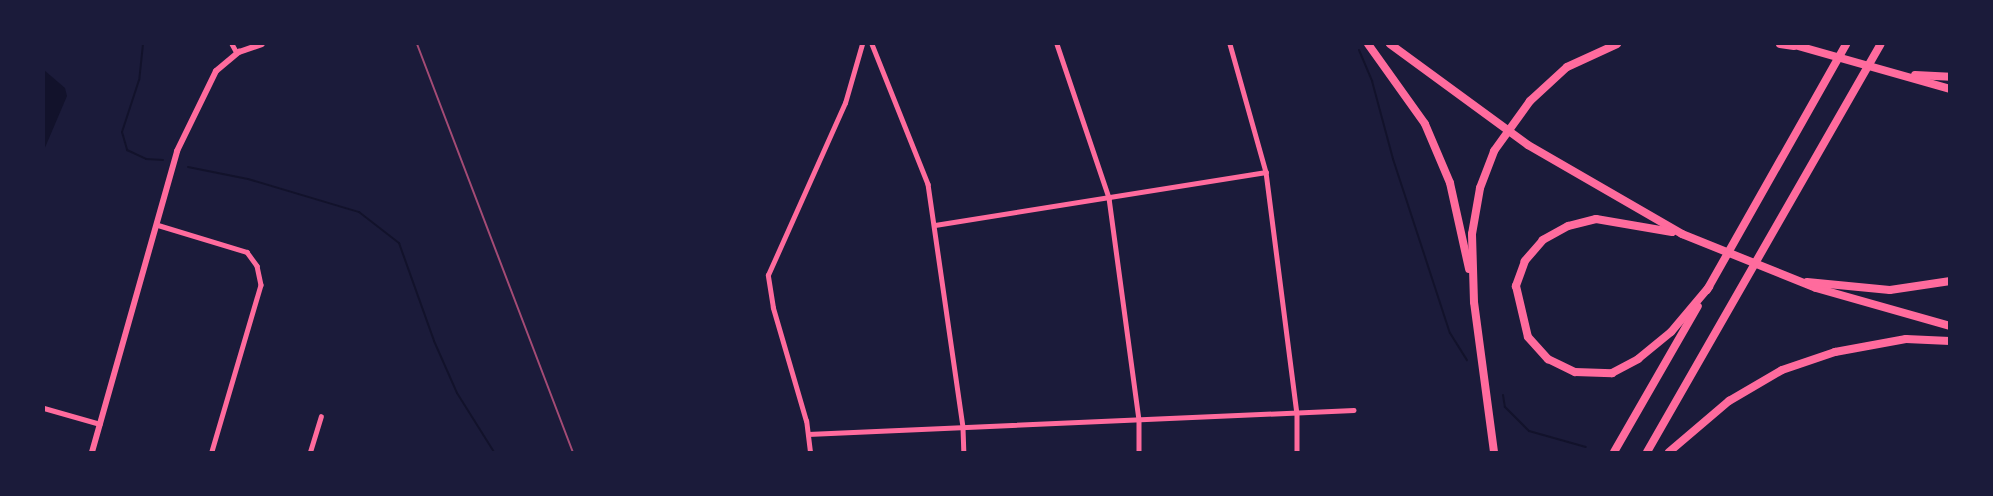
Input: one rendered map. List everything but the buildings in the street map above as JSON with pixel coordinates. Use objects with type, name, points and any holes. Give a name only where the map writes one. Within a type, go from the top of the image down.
[{"type":"highway","points":[[1368,44],[1425,123],[1450,183],[1464,235],[1494,453]]},
{"type":"highway","points":[[1390,44],[1488,118],[1528,145],[1682,234],[1791,279],[1950,326]]},
{"type":"highway","points":[[1474,302],[1472,234],[1480,188],[1494,151],[1545,85],[1582,59],[1617,44]]},
{"type":"highway","points":[[1780,44],[1813,50],[1950,89]]},
{"type":"highway","points":[[1791,44],[1804,48]]},
{"type":"highway","points":[[1614,453],[1846,44]]},
{"type":"highway","points":[[1647,453],[1881,44]]},
{"type":"highway","points":[[1900,75],[1950,77]]},
{"type":"highway","points":[[1682,234],[1596,219],[1568,226],[1543,240],[1525,261],[1516,286],[1528,337],[1548,359],[1575,372],[1612,373],[1638,359],[1671,332],[1709,287]]},
{"type":"highway","points":[[1791,279],[1890,290],[1950,281]]},
{"type":"highway","points":[[1669,453],[1729,401],[1782,370],[1835,352],[1906,339],[1950,341]]},
{"type":"main road","points":[[92,453],[177,151],[216,71],[237,53],[262,44]]},
{"type":"street","points":[[232,44],[237,53]]},
{"type":"street","points":[[810,453],[808,434],[773,308],[768,274],[845,103],[862,44]]},
{"type":"street","points":[[872,44],[928,184],[963,428],[963,453]]},
{"type":"street","points":[[1057,44],[1109,198],[1139,418],[1139,453]]},
{"type":"street","points":[[1230,44],[1266,171],[1297,413],[1298,453]]},
{"type":"street","points":[[934,225],[1266,171]]},
{"type":"street","points":[[158,225],[247,252],[257,266],[261,285],[212,453]]},
{"type":"street","points":[[44,408],[100,424]]},
{"type":"street","points":[[808,434],[1353,410]]},
{"type":"street","points":[[310,453],[321,417]]},
{"type":"shaded area","points":[[44,70],[65,88],[67,96],[44,150]]},
{"type":"waterway","points":[[143,44],[139,80],[122,132],[127,150],[146,159],[163,160]]},
{"type":"waterway","points":[[1359,50],[1372,81],[1393,159],[1450,333],[1467,360]]},
{"type":"waterway","points":[[188,167],[248,179],[359,212],[399,243],[434,341],[457,393],[494,452]]},
{"type":"waterway","points":[[1503,395],[1505,407],[1529,431],[1586,447]]},
{"type":"railway","points":[[417,44],[573,452]]}]
